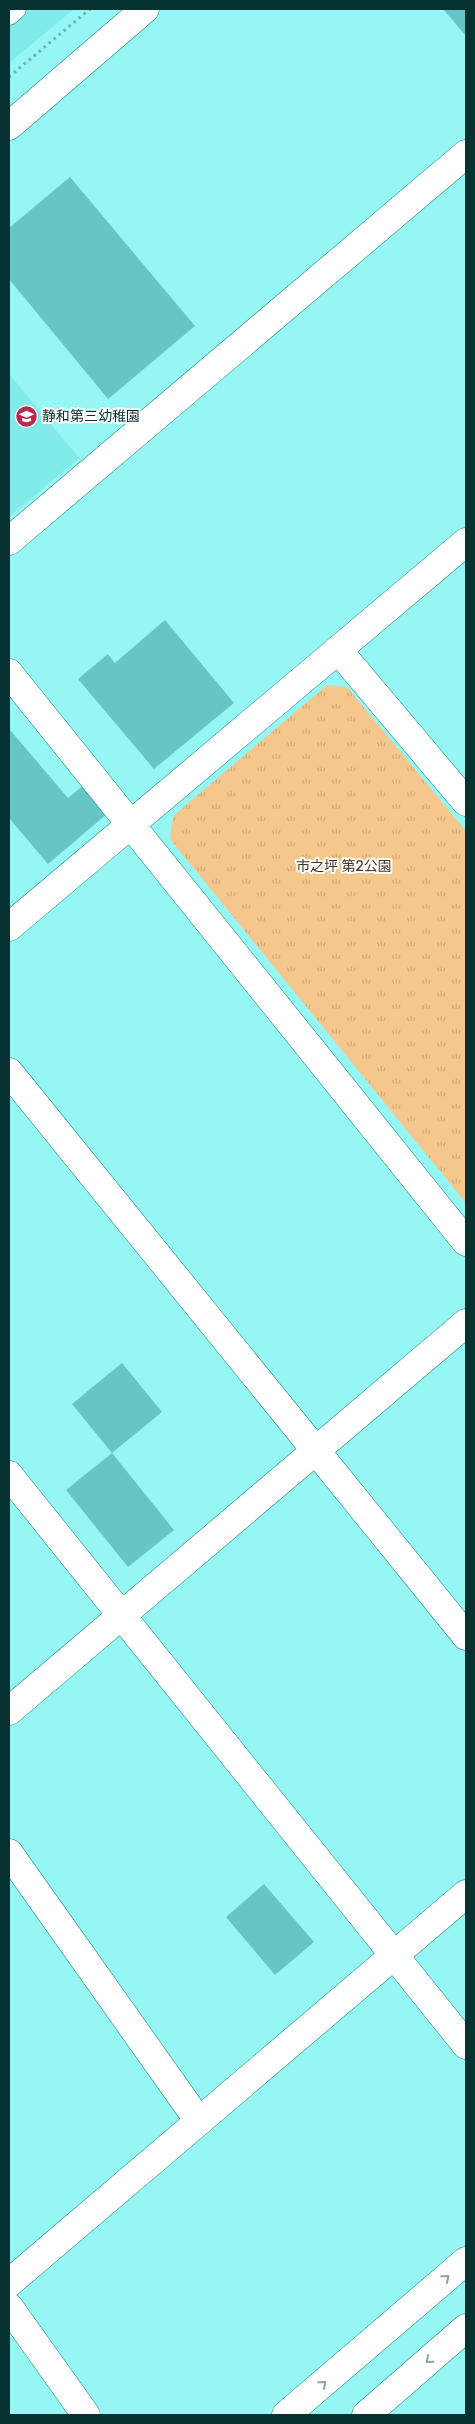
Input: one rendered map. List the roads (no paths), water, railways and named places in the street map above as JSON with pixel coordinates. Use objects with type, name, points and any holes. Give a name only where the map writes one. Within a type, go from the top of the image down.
[{"type":"street","points":[[9,126],[145,9]]},
{"type":"street","points":[[9,541],[466,154]]},
{"type":"street","points":[[9,927],[466,542]]},
{"type":"street","points":[[338,650],[466,802]]},
{"type":"street","points":[[9,673],[466,1242]]},
{"type":"street","points":[[9,1072],[318,1450],[466,1636]]},
{"type":"street","points":[[9,1711],[466,1323]]},
{"type":"street","points":[[9,1475],[466,2045]]},
{"type":"street","points":[[9,1853],[198,2120]]},
{"type":"street","points":[[9,2283],[198,2120],[466,1894]]},
{"type":"street","points":[[286,2415],[466,2261]]},
{"type":"street","points":[[9,2307],[86,2415]]},
{"type":"street","points":[[366,2415],[466,2328]]},
{"type":"lane","points":[[9,15],[16,9]]},
{"type":"place","name":"静和第三幼稚園","points":[[26,416]]},
{"type":"park label","name":"市之坪 第2公園","points":[[344,866]]}]
